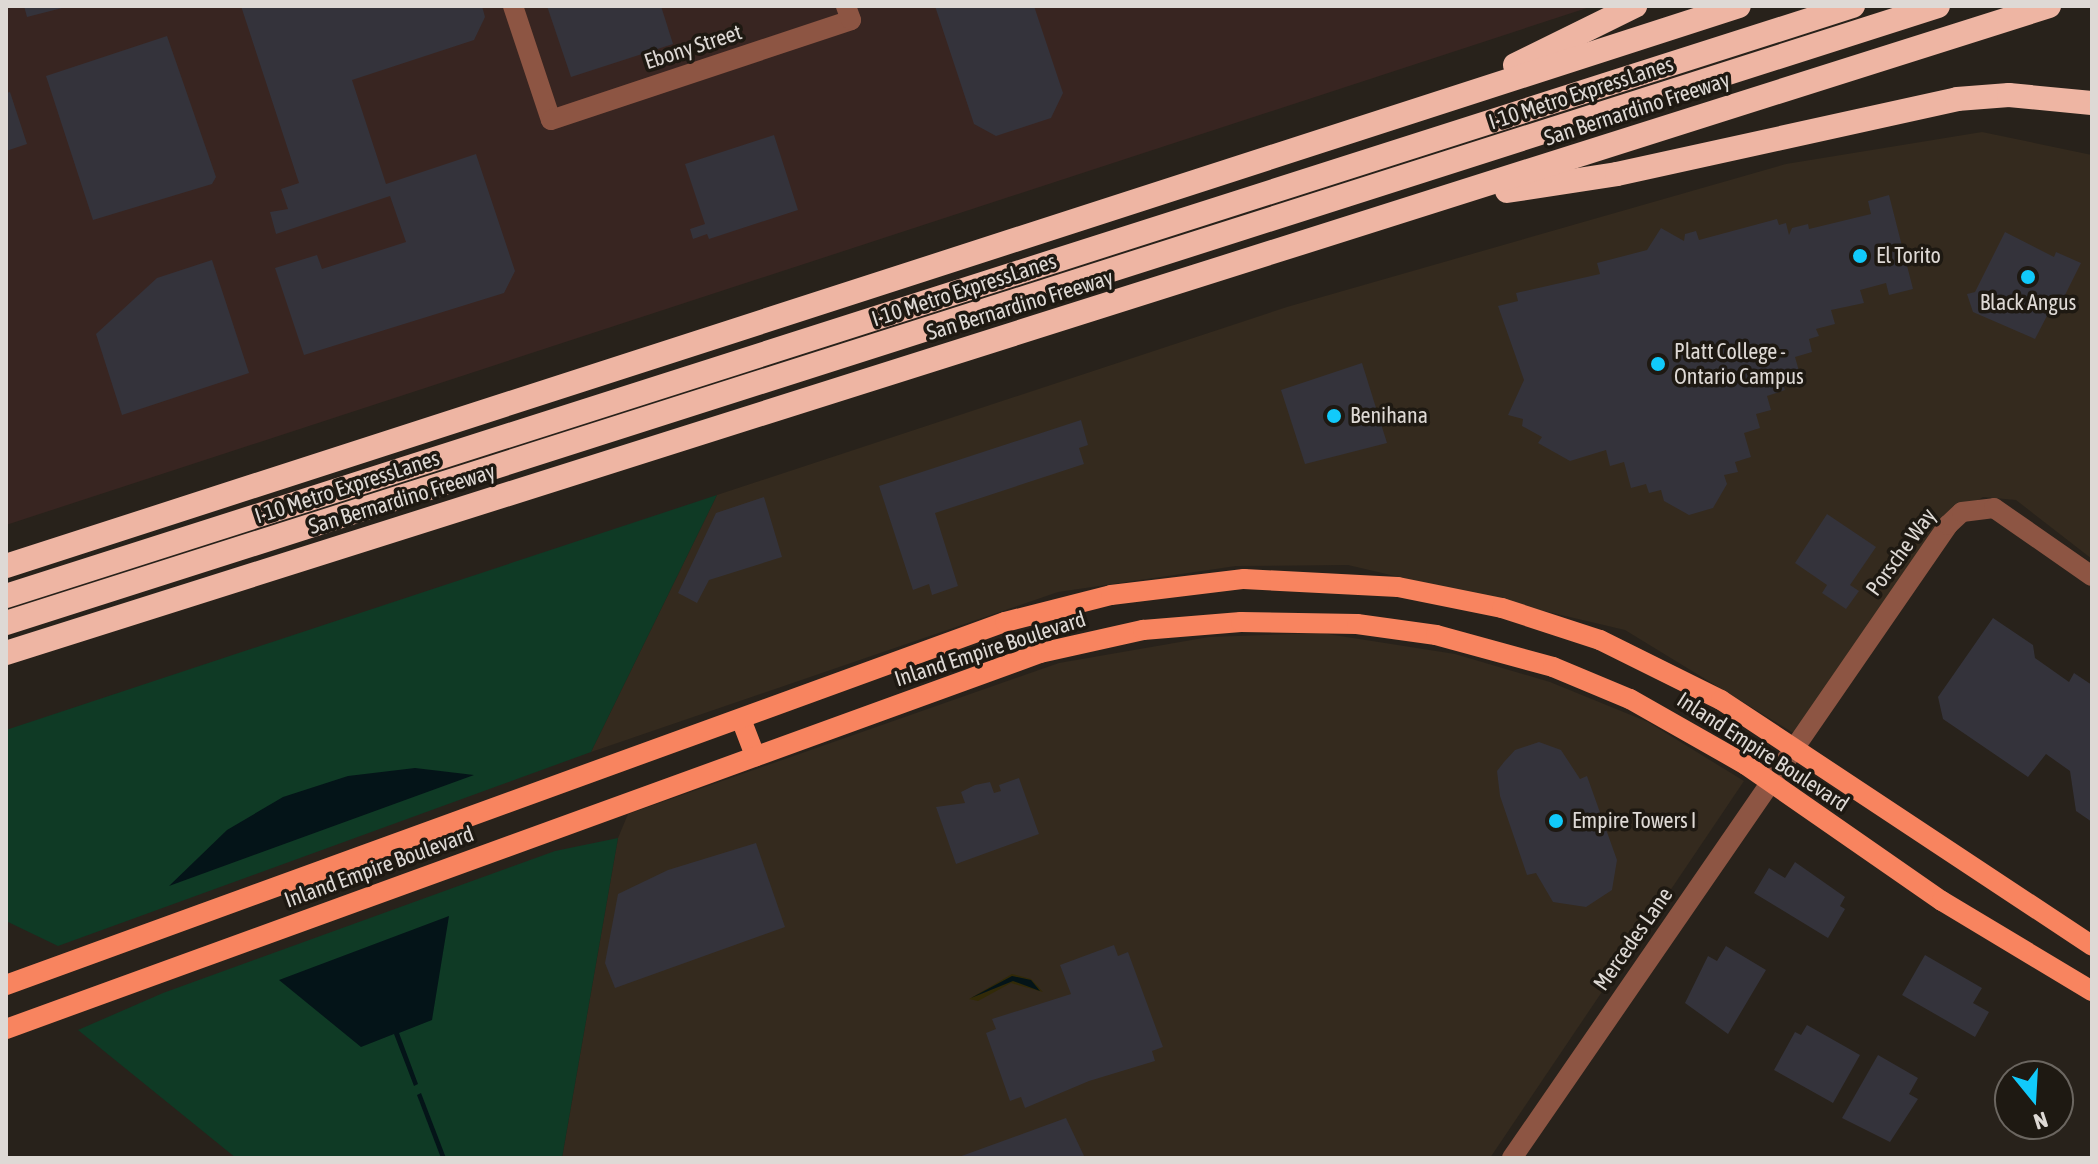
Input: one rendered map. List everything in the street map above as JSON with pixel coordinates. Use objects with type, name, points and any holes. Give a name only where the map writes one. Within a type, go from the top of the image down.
[{"type":"highway","points":[[1443,101],[1635,6]]},
{"type":"highway","points":[[12,562],[1739,6]]},
{"type":"highway","name":"I-10 Metro ExpressLanes","points":[[6,596],[1853,6]]},
{"type":"highway","name":"I-10 Metro ExpressLanes","points":[[6,623],[1938,6]]},
{"type":"highway","name":"San Bernardino Freeway","points":[[6,653],[2049,6]]},
{"type":"highway","points":[[1438,201],[1617,174],[1957,99],[2009,95],[2092,103]]},
{"type":"highway","points":[[1398,179],[1672,125]]},
{"type":"main road","name":"Inland Empire Boulevard","points":[[6,985],[1005,622],[1067,605],[1165,586],[1294,579],[1417,590],[1556,625],[1656,665],[1721,700],[2092,946]]},
{"type":"main road","name":"Inland Empire Boulevard","points":[[6,1029],[1040,653],[1143,630],[1298,621],[1436,635],[1553,667],[1685,727],[1771,781],[1942,901],[2092,991]]},
{"type":"main road","points":[[741,719],[755,756]]},
{"type":"street","name":"Ebony Street","points":[[513,6],[551,120],[849,13]]},
{"type":"street","name":"Porsche Way","points":[[1794,748],[1962,512],[1978,506],[1998,509],[2092,576]]},
{"type":"street","name":"Mercedes Lane","points":[[1512,1158],[1794,748]]},
{"type":"shaded area","points":[[6,6],[1593,6],[6,525]]},
{"type":"shaded area","points":[[1982,132],[2092,155],[2092,559],[2016,500],[1983,497],[1949,518],[1795,734],[1625,630],[1348,565],[1236,566],[1058,592],[591,752],[717,495],[1287,307],[1786,164]]},
{"type":"shaded area","points":[[1321,633],[1455,654],[1550,682],[1648,722],[1744,781],[1490,1158],[562,1158],[618,838],[628,814],[1059,663],[1209,637]]},
{"type":"shaded area","points":[[415,768],[474,775],[169,886],[227,830],[283,797],[348,776]]},
{"type":"shaded area","points":[[449,916],[432,1020],[399,1033],[418,1084],[414,1086],[394,1034],[361,1047],[279,980]]},
{"type":"shaded area","points":[[1012,976],[1031,980],[1040,991],[1013,981],[971,998]]},
{"type":"shaded area","points":[[421,1093],[446,1158],[441,1158],[417,1095]]},
{"type":"green space","points":[[717,495],[591,752],[58,946],[6,921],[6,730]]},
{"type":"green space","points":[[618,838],[562,1158],[236,1158],[78,1030],[163,993],[555,851]]},
{"type":"sand","points":[[1012,974],[1031,979],[1043,992],[1011,983],[978,1001],[969,999]]},
{"type":"building","points":[[24,6],[66,6],[66,7],[27,17]]},
{"type":"building","points":[[241,6],[482,6],[485,17],[474,40],[352,80],[386,184],[476,154],[515,271],[504,293],[304,355],[275,268],[317,255],[322,269],[406,242],[390,196],[276,234],[270,212],[288,209],[281,189],[299,183]]},
{"type":"building","points":[[547,6],[661,6],[673,44],[571,77]]},
{"type":"building","points":[[935,6],[1034,6],[1063,93],[1051,118],[996,136],[974,124]]},
{"type":"building","points":[[167,36],[216,177],[212,184],[93,220],[46,76]]},
{"type":"building","points":[[10,92],[27,144],[6,151],[6,93]]},
{"type":"building","points":[[774,135],[798,210],[709,239],[707,234],[693,239],[690,229],[705,224],[685,164]]},
{"type":"building","name":"Platt College - Ontario Campus","points":[[1889,195],[1913,289],[1889,295],[1886,283],[1860,290],[1864,303],[1831,310],[1835,324],[1816,329],[1819,336],[1809,339],[1812,352],[1795,357],[1799,371],[1781,377],[1785,390],[1767,396],[1771,410],[1756,414],[1760,428],[1744,433],[1751,457],[1735,462],[1738,472],[1724,475],[1727,484],[1713,508],[1689,515],[1664,501],[1661,490],[1649,493],[1646,484],[1631,488],[1624,462],[1610,466],[1606,450],[1570,461],[1538,443],[1542,437],[1522,426],[1523,419],[1508,415],[1524,380],[1498,306],[1518,301],[1516,293],[1600,274],[1597,263],[1647,250],[1661,228],[1684,241],[1685,234],[1696,231],[1699,240],[1777,219],[1779,225],[1786,223],[1789,235],[1792,228],[1808,224],[1809,229],[1871,214],[1868,201]]},
{"type":"building","name":"Black Angus","points":[[2005,232],[2054,257],[2056,252],[2081,263],[2056,313],[2050,310],[2035,339],[1973,312],[1967,294],[1975,292]]},
{"type":"building","points":[[212,260],[249,373],[122,415],[96,334],[157,278]]},
{"type":"building","name":"Benihana","points":[[1362,363],[1387,443],[1305,464],[1281,390]]},
{"type":"building","points":[[1081,420],[1088,445],[1079,448],[1084,464],[935,513],[958,586],[932,595],[929,584],[913,590],[879,486]]},
{"type":"building","points":[[764,497],[782,557],[709,580],[697,603],[678,593],[716,513]]},
{"type":"building","points":[[1827,514],[1876,547],[1850,585],[1859,591],[1846,609],[1822,593],[1827,585],[1795,563]]},
{"type":"building","points":[[1993,618],[2033,645],[2035,658],[2069,682],[2074,673],[2092,685],[2092,822],[2076,811],[2070,771],[2046,754],[2028,777],[1943,719],[1938,697]]},
{"type":"building","name":"Empire Towers I","points":[[1539,742],[1561,750],[1580,779],[1587,776],[1617,860],[1612,890],[1586,907],[1553,902],[1536,873],[1527,875],[1500,796],[1497,771],[1515,750]]},
{"type":"building","points":[[1019,778],[1039,834],[956,864],[936,807],[965,803],[961,792],[975,785],[990,782],[994,793],[1001,791],[999,785]]},
{"type":"building","points":[[756,843],[785,927],[615,988],[605,963],[618,894],[668,870]]},
{"type":"building","points":[[1795,862],[1845,897],[1840,906],[1845,909],[1828,938],[1754,893],[1769,868],[1785,878]]},
{"type":"building","points":[[1114,945],[1118,956],[1128,952],[1163,1047],[1152,1051],[1155,1061],[1089,1081],[1025,1108],[1021,1097],[1010,1101],[986,1033],[996,1029],[992,1019],[1071,994],[1060,965]]},
{"type":"building","points":[[1726,946],[1766,970],[1728,1034],[1685,1003],[1708,956],[1717,961]]},
{"type":"building","points":[[1925,955],[1982,988],[1973,1003],[1989,1012],[1975,1037],[1902,995]]},
{"type":"building","points":[[1807,1025],[1860,1055],[1833,1103],[1774,1070],[1795,1032],[1801,1035]]},
{"type":"building","points":[[1878,1055],[1918,1078],[1909,1094],[1918,1099],[1890,1142],[1842,1118]]},
{"type":"building","points":[[1066,1118],[1085,1158],[956,1158]]},
{"type":"place","name":"El Torito","points":[[1860,256]]},
{"type":"place","name":"Black Angus","points":[[2028,277]]},
{"type":"place","name":"Platt College - Ontario Campus","points":[[1658,364]]},
{"type":"place","name":"Benihana","points":[[1334,416]]},
{"type":"place","name":"Empire Towers I","points":[[1556,821]]}]
